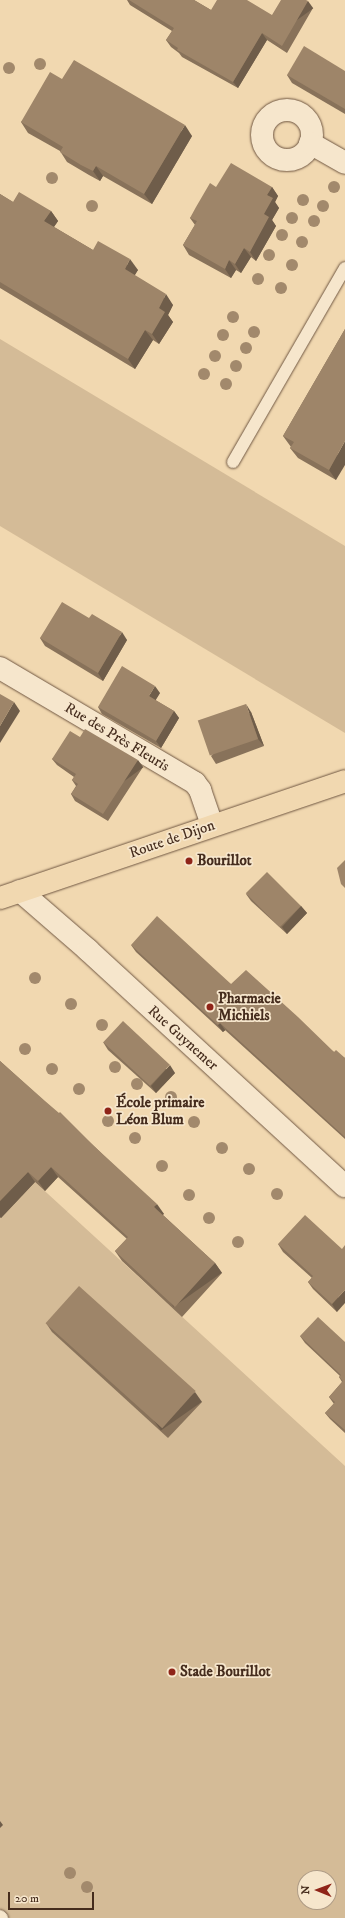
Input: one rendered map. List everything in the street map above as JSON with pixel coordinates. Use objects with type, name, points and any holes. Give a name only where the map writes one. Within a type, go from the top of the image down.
[{"type":"main road","name":"Route de Dijon","points":[[10,895],[345,781]]},
{"type":"street","points":[[310,143],[345,163]]},
{"type":"street","name":"Rue des Près Fleuris","points":[[0,668],[195,783],[200,790],[212,825]]},
{"type":"street","name":"Rue Guynemer","points":[[10,895],[88,950],[345,1186]]},
{"type":"lane","points":[[233,462],[345,268]]},
{"type":"shaded area","points":[[0,339],[345,546],[345,733],[0,526]]},
{"type":"shaded area","name":"Stade Bourillot","points":[[0,1150],[345,1466],[345,1918],[0,1918]]},
{"type":"building","points":[[129,0],[194,0],[211,10],[217,0],[247,0],[272,15],[281,0],[308,1],[282,46],[262,33],[233,82],[177,50],[178,48],[166,40],[174,28]]},
{"type":"building","points":[[304,46],[345,71],[345,109],[287,75]]},
{"type":"building","points":[[74,60],[185,125],[144,194],[96,166],[93,171],[81,165],[60,152],[63,147],[21,122],[50,72],[62,79]]},
{"type":"building","points":[[231,163],[272,187],[267,195],[273,198],[264,214],[269,217],[250,252],[244,248],[235,264],[229,260],[225,269],[183,245],[197,221],[190,218],[210,183],[216,187]]},
{"type":"building","points":[[19,192],[51,211],[44,221],[93,250],[98,241],[130,259],[125,269],[166,294],[159,308],[165,312],[152,334],[145,330],[128,359],[0,282],[0,194],[13,202]]},
{"type":"building","points":[[345,329],[345,441],[329,470],[290,448],[294,442],[283,436]]},
{"type":"building","points":[[62,602],[89,618],[92,614],[122,632],[98,673],[40,638]]},
{"type":"building","points":[[122,666],[155,686],[149,696],[174,711],[156,741],[98,707]]},
{"type":"building","points":[[0,694],[14,702],[0,726]]},
{"type":"building","points":[[246,704],[258,739],[210,756],[198,721]]},
{"type":"building","points":[[85,729],[138,760],[103,814],[71,794],[78,784],[72,780],[76,774],[52,759],[70,731],[80,737]]},
{"type":"building","points":[[345,860],[345,888],[341,884],[337,868]]},
{"type":"building","points":[[267,872],[301,906],[280,927],[246,893]]},
{"type":"building","points":[[157,916],[231,984],[246,970],[334,1052],[336,1050],[345,1058],[345,1137],[220,1023],[218,1025],[131,945]]},
{"type":"building","points":[[123,1021],[170,1065],[150,1086],[103,1042]]},
{"type":"building","points":[[0,1061],[59,1113],[60,1112],[95,1147],[157,1204],[154,1207],[215,1263],[175,1307],[115,1251],[128,1237],[51,1167],[38,1181],[28,1172],[0,1201]]},
{"type":"building","points":[[305,1215],[342,1249],[345,1245],[345,1290],[332,1304],[308,1282],[313,1276],[278,1244]]},
{"type":"building","points":[[79,1286],[196,1391],[162,1428],[46,1323]]},
{"type":"building","points":[[318,1317],[345,1342],[345,1430],[325,1413],[335,1402],[329,1397],[343,1381],[339,1377],[341,1375],[300,1336]]},
{"type":"place","name":"Bourillot","points":[[189,861]]},
{"type":"place","name":"Pharmacie Michiels","points":[[210,1007]]},
{"type":"place","name":"École primaire Léon Blum","points":[[108,1111]]},
{"type":"place","name":"Stade Bourillot","points":[[172,1672]]}]
